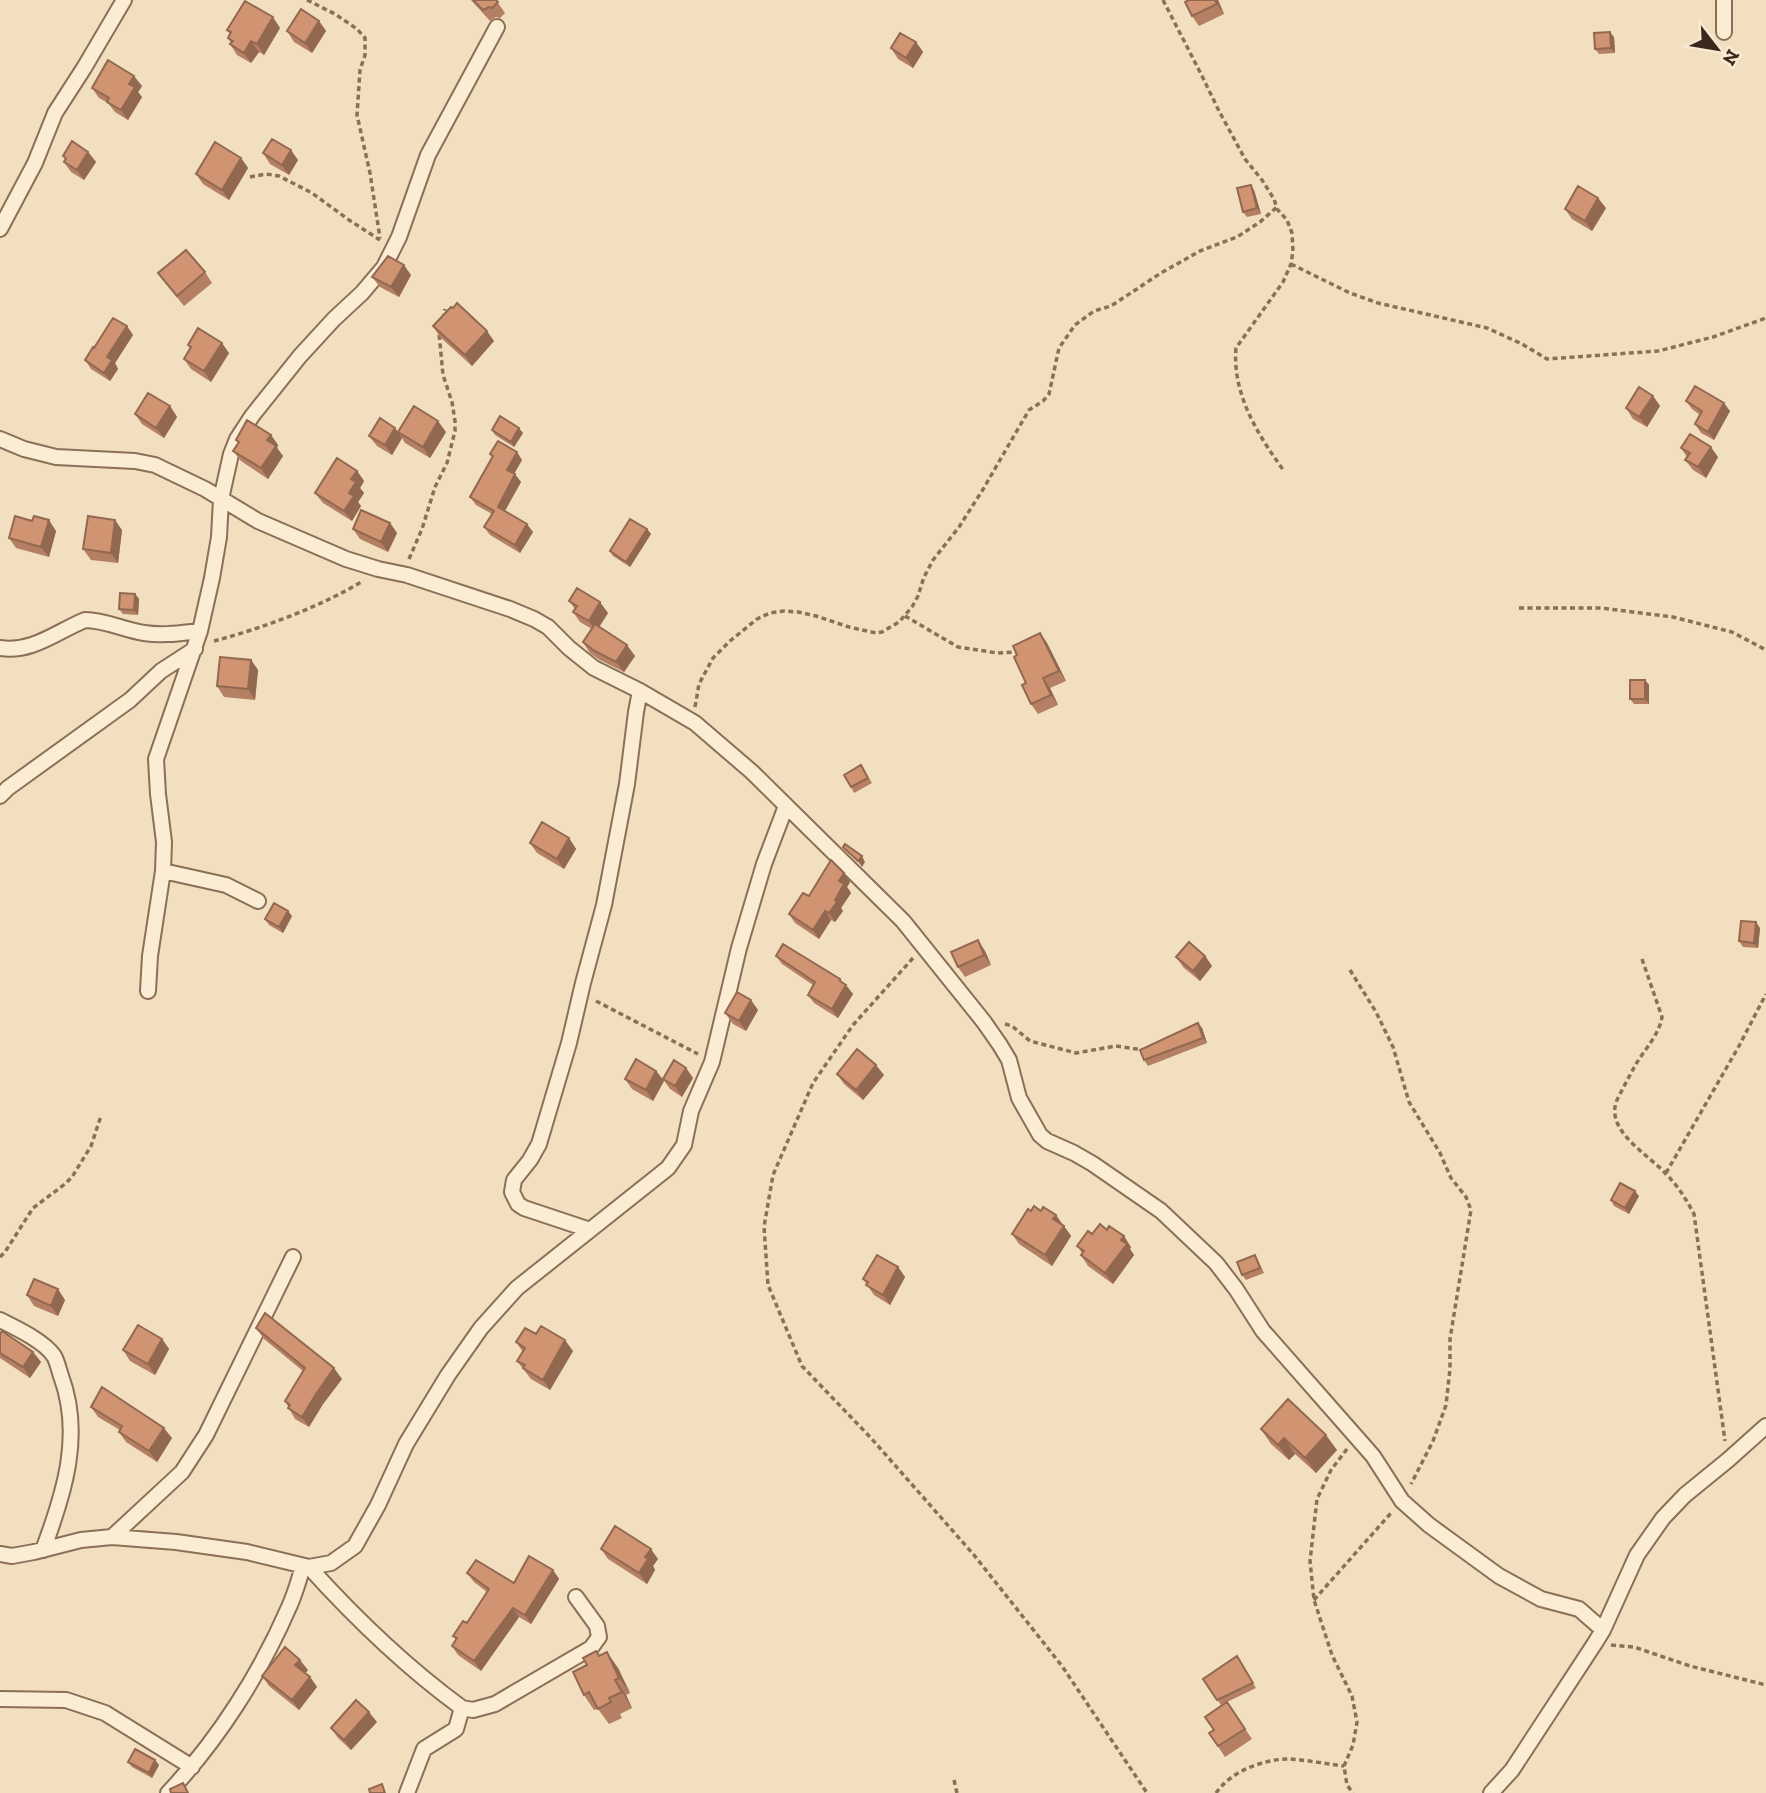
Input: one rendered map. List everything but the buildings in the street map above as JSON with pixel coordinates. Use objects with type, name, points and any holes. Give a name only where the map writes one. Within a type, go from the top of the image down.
[{"type":"street","points":[[0,229],[35,163],[55,113],[124,0]]},
{"type":"street","points":[[1724,0],[1724,32]]},
{"type":"street","points":[[148,991],[150,956],[163,871],[164,842],[156,759],[200,631],[212,578],[219,537],[221,499],[231,454],[247,422],[300,356],[377,276],[387,244],[399,237],[428,155],[498,27]]},
{"type":"street","points":[[0,439],[24,449],[56,457],[135,461],[155,466],[258,521],[346,559],[407,575],[510,609],[548,627],[594,668],[695,723],[786,806],[903,921],[1000,1045],[1009,1060],[1019,1098],[1040,1135],[1083,1159],[1161,1211],[1216,1263],[1284,1357],[1373,1456],[1402,1502],[1447,1539],[1499,1576],[1541,1599],[1579,1609],[1599,1637]]},
{"type":"street","points":[[0,648],[34,646],[85,620],[142,633],[166,635],[200,631]]},
{"type":"street","points":[[0,796],[130,700],[161,671],[195,649]]},
{"type":"street","points":[[590,1230],[518,1204],[512,1192],[514,1180],[539,1144],[569,1043],[604,905],[627,784],[640,691]]},
{"type":"street","points":[[0,1554],[12,1556],[81,1540],[112,1537],[247,1552],[306,1567],[331,1563],[355,1546],[378,1505],[406,1444],[448,1375],[481,1328],[517,1288],[668,1168],[684,1145],[691,1111],[712,1062],[746,923],[786,806]]},
{"type":"street","points":[[163,871],[226,885],[258,901]]},
{"type":"street","points":[[112,1537],[182,1472],[200,1445],[293,1258]]},
{"type":"street","points":[[0,1320],[28,1334],[54,1355],[71,1414],[72,1444],[66,1479],[57,1514],[43,1550]]},
{"type":"street","points":[[1491,1793],[1511,1770],[1599,1637],[1637,1555],[1663,1518],[1694,1487],[1766,1426]]},
{"type":"street","points":[[306,1567],[367,1629],[430,1684],[462,1708],[473,1710],[495,1704],[591,1648],[599,1636],[597,1626],[576,1597]]},
{"type":"street","points":[[167,1793],[192,1767],[234,1707],[265,1656],[306,1567]]},
{"type":"street","points":[[0,1699],[66,1700],[105,1713],[192,1767]]},
{"type":"street","points":[[407,1793],[424,1749],[456,1729],[462,1708]]},
{"type":"path","points":[[307,0],[335,14],[365,38],[357,115],[387,244]]},
{"type":"path","points":[[1163,0],[1245,159],[1262,180],[1292,233],[1291,264],[1283,282],[1236,348],[1235,359],[1248,414],[1284,471]]},
{"type":"path","points":[[250,177],[266,174],[279,176],[312,193],[387,244]]},
{"type":"path","points":[[695,723],[699,684],[713,657],[757,619],[769,613],[798,612],[876,633],[892,627],[905,616],[918,596],[933,560],[959,527],[1029,410],[1044,401],[1049,394],[1059,348],[1075,325],[1094,311],[1111,306],[1200,251],[1237,237],[1277,207]]},
{"type":"path","points":[[1291,264],[1350,293],[1378,303],[1487,328],[1547,359],[1658,351],[1713,337],[1766,318]]},
{"type":"path","points":[[443,322],[445,309]]},
{"type":"path","points":[[407,575],[408,560],[422,529],[435,487],[447,463],[455,431],[452,402],[443,375],[439,332]]},
{"type":"path","points":[[195,649],[346,592],[378,569]]},
{"type":"path","points":[[1519,608],[1601,608],[1673,617],[1732,632],[1766,650]]},
{"type":"path","points":[[905,616],[958,647],[997,653],[1016,652]]},
{"type":"path","points":[[923,947],[853,1025],[813,1083],[773,1175],[764,1227],[768,1285],[802,1366],[872,1438],[974,1555],[1062,1666],[1143,1786],[1145,1793]]},
{"type":"path","points":[[1642,959],[1662,1017],[1661,1026],[1635,1065],[1616,1102],[1614,1114],[1616,1123],[1627,1137],[1666,1173],[1685,1197],[1693,1214],[1728,1460]]},
{"type":"path","points":[[1314,1600],[1402,1502],[1433,1441],[1446,1405],[1450,1339],[1471,1210],[1466,1197],[1451,1178],[1440,1153],[1409,1102],[1393,1047],[1377,1012],[1350,970]]},
{"type":"path","points":[[581,993],[712,1062]]},
{"type":"path","points":[[1666,1173],[1740,1046],[1766,994]]},
{"type":"path","points":[[977,1013],[1012,1026],[1030,1041],[1067,1051],[1076,1053],[1116,1046],[1147,1052]]},
{"type":"path","points":[[0,1257],[33,1208],[72,1177],[91,1146],[101,1116]]},
{"type":"path","points":[[1353,1793],[1347,1785],[1344,1766],[1353,1745],[1357,1722],[1352,1696],[1332,1655],[1314,1600],[1310,1561],[1317,1499],[1331,1470],[1356,1436]]},
{"type":"path","points":[[1599,1637],[1690,1666],[1766,1685]]},
{"type":"path","points":[[1216,1793],[1233,1776],[1275,1760],[1290,1759],[1344,1766]]},
{"type":"path","points":[[954,1780],[957,1793]]}]
